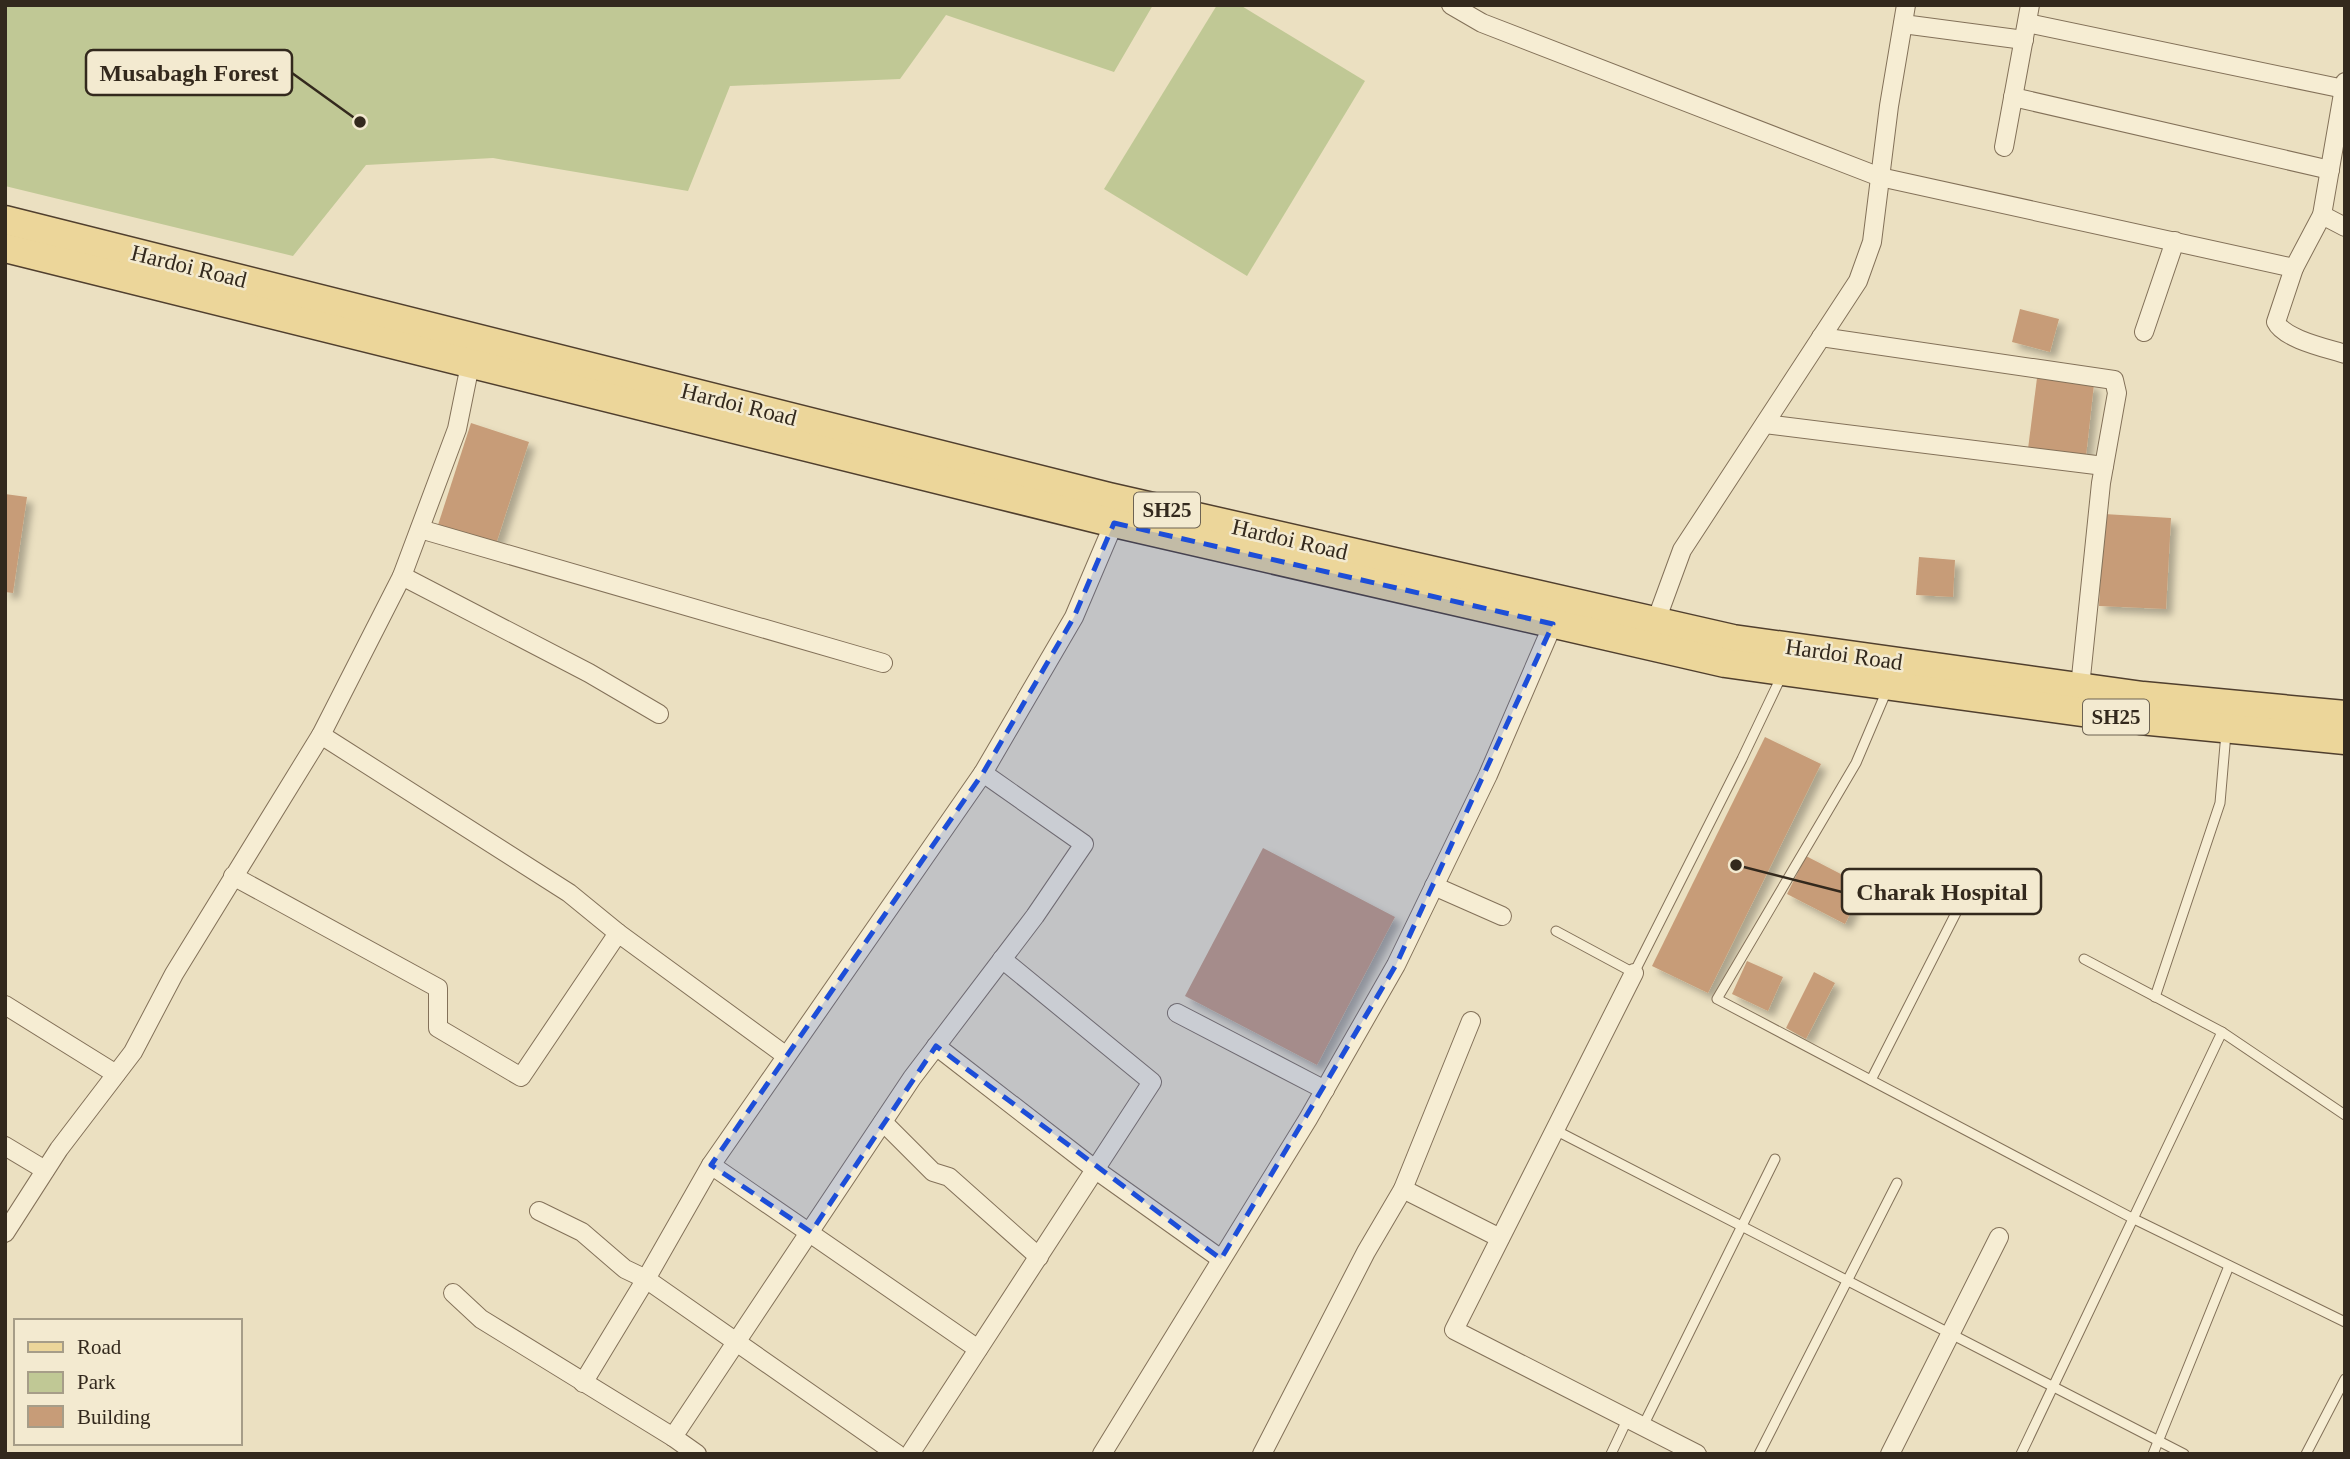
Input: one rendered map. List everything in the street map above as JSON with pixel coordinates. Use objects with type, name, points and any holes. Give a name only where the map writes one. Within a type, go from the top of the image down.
[{"type":"main road","name":"Hardoi Road","points":[[5,220],[95,256],[1166,523],[1553,624],[1733,639],[1787,659],[1889,685],[2140,720],[2345,740]]},
{"type":"main road","name":"Hardoi Road","points":[[5,248],[95,256]]},
{"type":"main road","name":"Hardoi Road","points":[[473,351],[1115,523],[1166,523],[1652,634]]},
{"type":"main road","name":"Hardoi Road","points":[[1787,659],[2345,715]]},
{"type":"street","points":[[1451,5],[1482,23],[1880,177],[2294,268]]},
{"type":"street","points":[[1652,634],[1682,550],[1858,281],[1872,242],[1889,106],[1906,5]]},
{"type":"street","points":[[1903,24],[2027,23],[2344,85],[2322,215],[2294,268],[2276,322],[2287,334],[2345,354]]},
{"type":"street","points":[[2004,147],[2027,23]]},
{"type":"street","points":[[2013,97],[2330,170]]},
{"type":"street","points":[[2322,215],[2345,228]]},
{"type":"street","points":[[2144,332],[2175,241]]},
{"type":"street","points":[[1821,337],[2114,380],[2117,393],[2104,466],[2080,687]]},
{"type":"street","points":[[5,1233],[45,1170],[133,1052],[174,974],[321,735],[402,576],[457,429],[473,351]]},
{"type":"street","points":[[1765,424],[2104,466]]},
{"type":"street","points":[[583,1383],[711,1164],[983,773],[1074,617],[1115,523]]},
{"type":"street","points":[[420,529],[883,663]]},
{"type":"street","points":[[402,576],[589,673],[659,715]]},
{"type":"street","points":[[1101,1454],[1325,1090],[1396,965],[1488,775],[1553,624]]},
{"type":"street","points":[[321,735],[569,893],[618,933],[785,1055]]},
{"type":"street","points":[[673,1437],[883,1122],[1084,844],[983,773]]},
{"type":"street","points":[[233,876],[438,988],[438,1028],[521,1077],[618,933]]},
{"type":"street","points":[[1434,886],[1502,916]]},
{"type":"street","points":[[910,1454],[1152,1082],[1002,959]]},
{"type":"street","points":[[1634,973],[1454,1330],[1697,1454]]},
{"type":"street","points":[[5,1005],[116,1074]]},
{"type":"street","points":[[1177,1013],[1325,1090]]},
{"type":"street","points":[[1262,1454],[1366,1252],[1403,1189],[1471,1021]]},
{"type":"street","points":[[936,1046],[1096,1170],[1222,1259]]},
{"type":"street","points":[[883,1122],[933,1172],[948,1177],[1039,1257]]},
{"type":"street","points":[[5,1146],[45,1170]]},
{"type":"street","points":[[711,1164],[978,1349]]},
{"type":"street","points":[[1403,1189],[1500,1238]]},
{"type":"street","points":[[539,1211],[582,1232],[625,1269],[646,1279],[897,1454]]},
{"type":"street","points":[[1890,1454],[1999,1237]]},
{"type":"street","points":[[453,1293],[481,1319],[697,1454]]},
{"type":"lane","points":[[1556,930],[1634,973],[1742,759],[1787,659]]},
{"type":"lane","points":[[1889,685],[1856,763],[1717,999],[2132,1218],[2345,1322]]},
{"type":"lane","points":[[2155,997],[2220,803],[2227,728]]},
{"type":"lane","points":[[1871,1080],[1959,907]]},
{"type":"lane","points":[[2084,959],[2222,1032],[2345,1115]]},
{"type":"lane","points":[[2021,1454],[2222,1032]]},
{"type":"lane","points":[[1555,1130],[2184,1454]]},
{"type":"lane","points":[[1611,1454],[1635,1422],[1774,1159]]},
{"type":"lane","points":[[1759,1454],[1897,1183]]},
{"type":"lane","points":[[2153,1454],[2229,1266]]},
{"type":"lane","points":[[2306,1454],[2345,1379]]},
{"type":"highlighted area","points":[[1114,523],[1553,624],[1396,965],[1221,1259],[936,1046],[811,1232],[711,1165],[983,773],[1074,617]]},
{"type":"green space","points":[[5,5],[1153,5],[1114,72],[946,15],[900,79],[730,86],[688,191],[493,158],[366,165],[293,256],[5,186]]},
{"type":"green space","points":[[1217,5],[1240,5],[1365,81],[1247,276],[1104,189]]},
{"type":"building","points":[[2020,309],[2059,319],[2050,352],[2012,342]]},
{"type":"building","points":[[2037,378],[2094,384],[2086,456],[2028,449]]},
{"type":"building","points":[[471,423],[529,442],[496,544],[438,525]]},
{"type":"building","points":[[5,494],[27,497],[13,593],[5,592]]},
{"type":"building","points":[[2104,514],[2171,518],[2166,609],[2099,606]]},
{"type":"building","points":[[1919,557],[1955,560],[1953,597],[1916,595]]},
{"type":"building","points":[[1765,737],[1821,764],[1708,993],[1652,966]]},
{"type":"building","points":[[1263,848],[1395,917],[1317,1065],[1185,996]]},
{"type":"building","points":[[1806,856],[1864,886],[1845,924],[1787,894]]},
{"type":"building","points":[[1747,961],[1783,977],[1768,1011],[1732,994]]},
{"type":"building","points":[[1814,972],[1835,983],[1806,1039],[1786,1028]]},
{"type":"place","name":"Musabagh Forest","points":[[360,122]]},
{"type":"place","name":"Charak Hospital","points":[[1736,865]]}]
